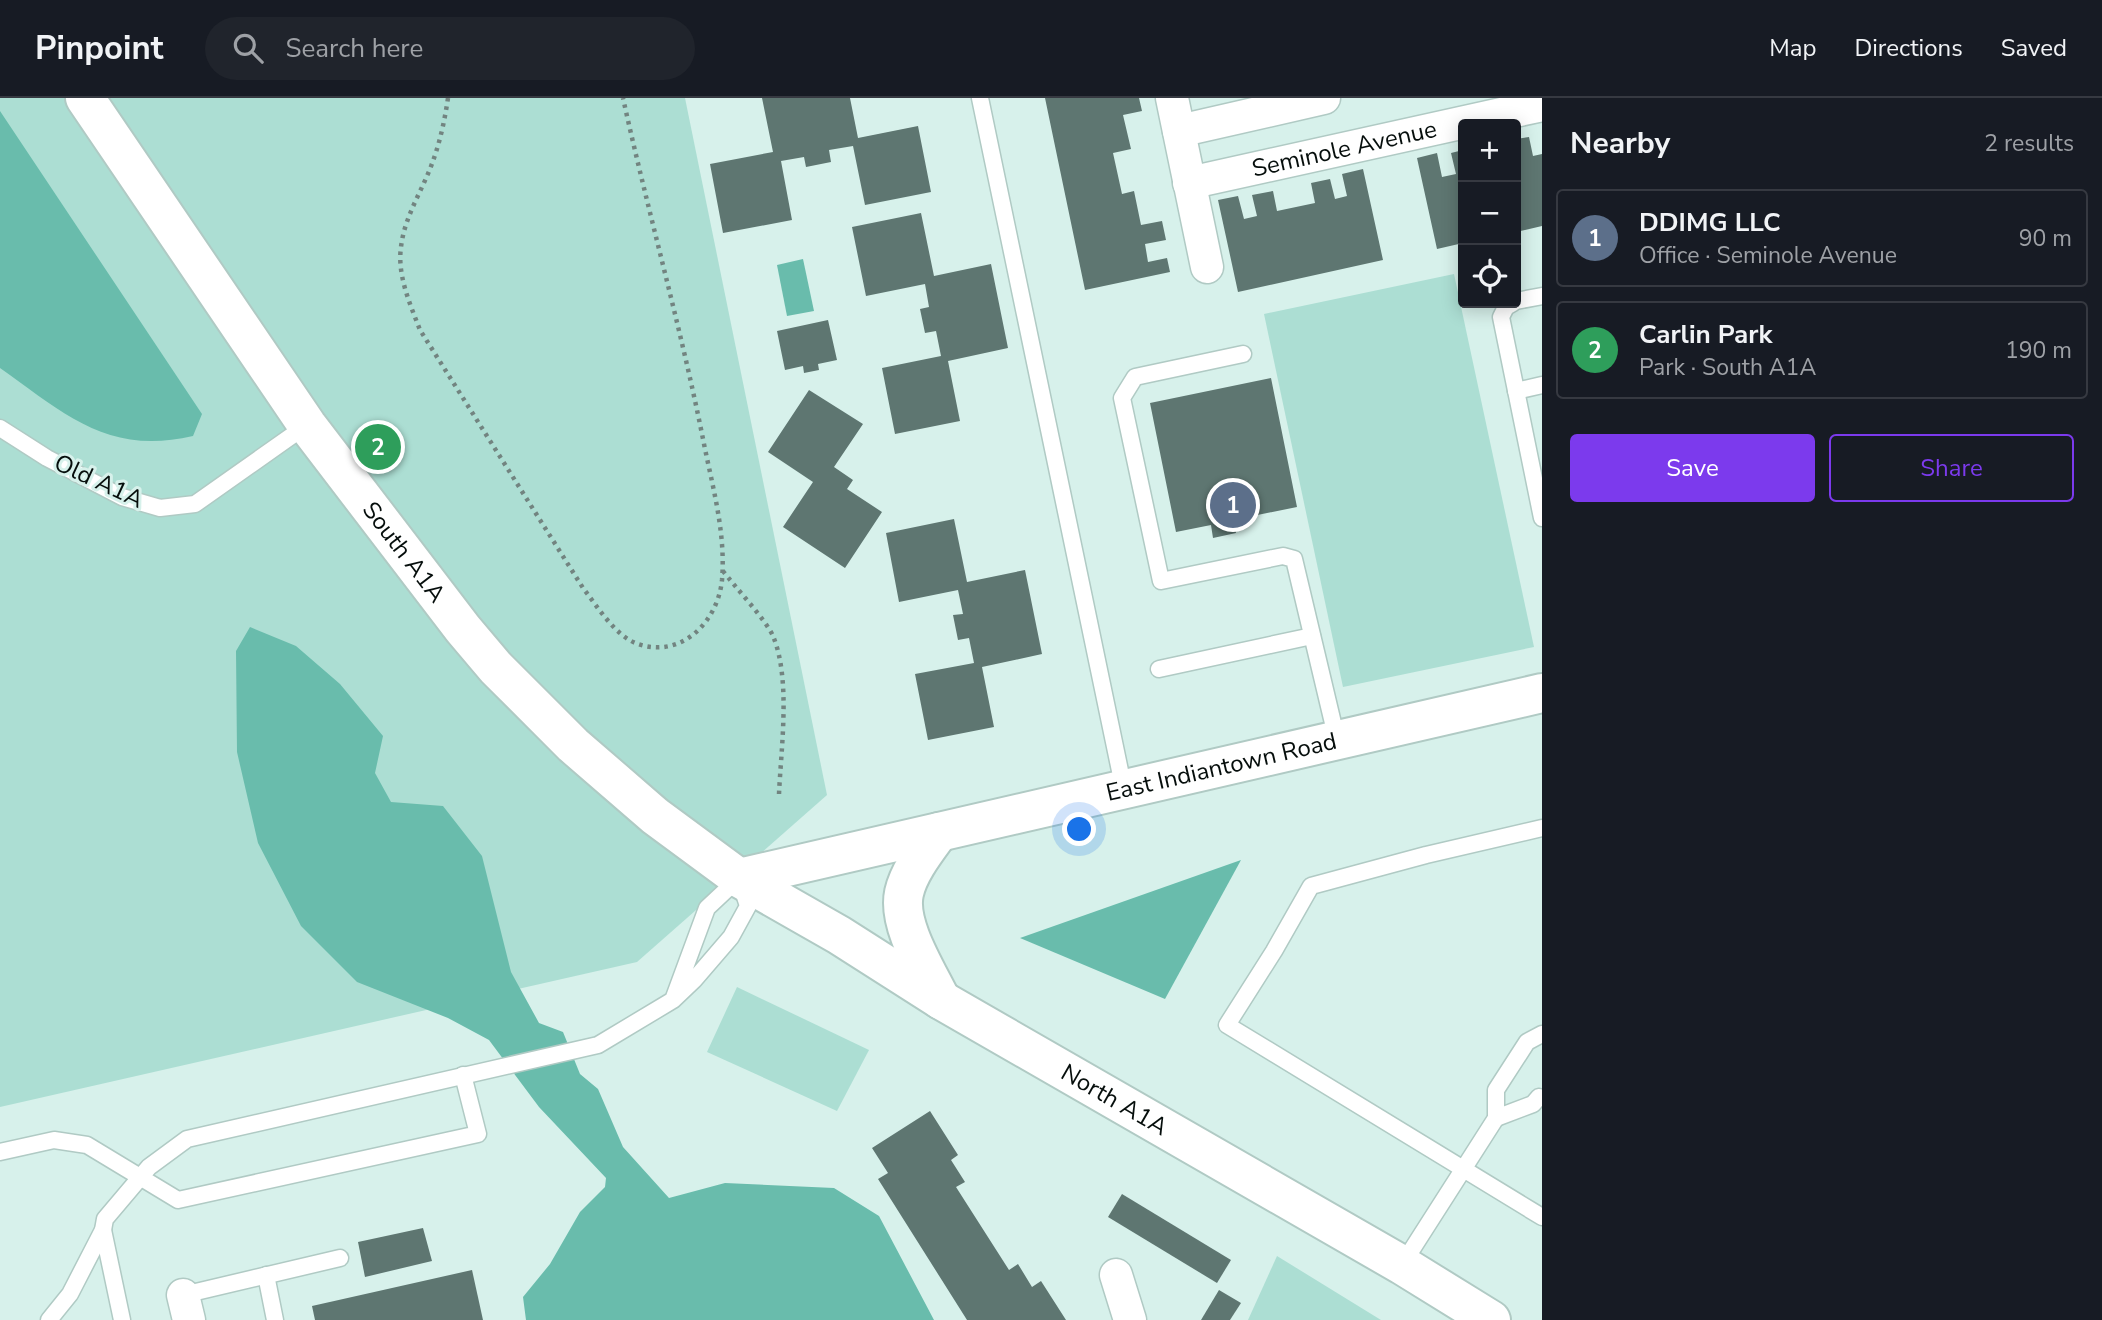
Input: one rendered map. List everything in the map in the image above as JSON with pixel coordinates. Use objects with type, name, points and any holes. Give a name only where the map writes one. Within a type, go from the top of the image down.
[{"type":"street","name":"South A1A","points":[[85,98],[307,425],[463,629],[496,668],[583,754],[655,816],[739,878]]},
{"type":"street","points":[[1172,98],[1207,267]]},
{"type":"street","points":[[1179,131],[1324,98]]},
{"type":"street","name":"Seminole Avenue","points":[[1189,183],[1542,105]]},
{"type":"street","name":"East Indiantown Road","points":[[739,878],[1542,693]]},
{"type":"street","points":[[939,832],[915,867],[904,894],[905,918],[912,940],[941,1000]]},
{"type":"street","name":"North A1A","points":[[739,878],[839,935],[941,1000],[1402,1265],[1491,1320]]},
{"type":"street","points":[[1116,1275],[1130,1320]]},
{"type":"lane","points":[[980,98],[1124,790]]},
{"type":"lane","points":[[1521,300],[1542,296]]},
{"type":"lane","points":[[1506,308],[1501,317],[1542,518]]},
{"type":"lane","points":[[1243,354],[1135,377],[1122,398],[1161,581],[1283,556],[1294,559],[1337,740]]},
{"type":"lane","points":[[1516,391],[1542,385]]},
{"type":"lane","name":"Old A1A","points":[[0,428],[47,458],[122,497],[160,508],[195,504],[307,425]]},
{"type":"lane","points":[[1159,668],[1312,636]]},
{"type":"lane","points":[[1542,828],[1311,886],[1227,1025],[1542,1217]]},
{"type":"lane","points":[[49,1320],[70,1294],[103,1230],[105,1219],[149,1167],[187,1139],[598,1045],[673,1000],[694,981],[731,937],[748,906],[739,878],[707,908],[673,1000]]},
{"type":"lane","points":[[1402,1265],[1496,1118],[1496,1090],[1527,1042],[1542,1034]]},
{"type":"lane","points":[[0,1152],[54,1140],[87,1145],[178,1200],[478,1135],[463,1075]]},
{"type":"lane","points":[[1496,1118],[1533,1104],[1539,1097]]},
{"type":"lane","points":[[103,1230],[122,1320]]},
{"type":"lane","points":[[186,1308],[266,1275],[340,1258]]},
{"type":"lane","points":[[266,1275],[275,1320]]},
{"type":"path","points":[[448,98],[443,127],[429,173],[408,218],[400,248],[404,285],[419,330],[583,588],[610,624],[637,644],[656,647],[677,645],[698,632],[712,615],[722,583],[722,537],[690,373],[643,191],[623,98]]},
{"type":"path","points":[[722,569],[773,635],[781,666],[783,715],[779,794]]},
{"type":"shaded area","points":[[0,98],[685,98],[827,795],[637,962],[0,1107]]},
{"type":"shaded area","points":[[0,111],[202,414],[193,436],[163,441],[136,440],[89,427],[67,415],[0,368]]},
{"type":"shaded area","points":[[803,259],[814,311],[787,316],[777,265]]},
{"type":"shaded area","points":[[1454,274],[1458,308],[1461,308],[1534,647],[1343,687],[1264,314]]},
{"type":"shaded area","points":[[250,627],[296,646],[340,684],[383,736],[375,773],[391,802],[443,806],[482,856],[511,972],[539,1023],[563,1032],[580,1074],[598,1089],[623,1147],[669,1198],[725,1183],[834,1188],[879,1216],[934,1320],[526,1320],[523,1297],[550,1264],[580,1212],[605,1187],[606,1178],[539,1107],[489,1040],[448,1018],[357,982],[301,926],[258,843],[237,752],[236,651]]},
{"type":"shaded area","points":[[1241,860],[1165,999],[1020,938]]},
{"type":"shaded area","points":[[737,987],[869,1050],[837,1111],[707,1052]]},
{"type":"shaded area","points":[[1277,1256],[1381,1320],[1248,1320]]},
{"type":"building","points":[[762,98],[850,98],[858,138],[918,126],[931,192],[865,205],[853,146],[829,150],[831,162],[806,167],[804,157],[781,161],[792,220],[723,233],[710,164],[773,152]]},
{"type":"building","points":[[1045,98],[1139,98],[1142,111],[1123,115],[1131,149],[1113,153],[1122,194],[1134,191],[1141,225],[1162,221],[1166,240],[1145,244],[1148,262],[1167,258],[1170,272],[1085,290]]},
{"type":"building","points":[[1529,137],[1533,156],[1542,154],[1542,226],[1521,231],[1521,182],[1521,138]]},
{"type":"building","points":[[1458,151],[1458,244],[1437,249],[1417,158],[1437,153],[1442,177],[1456,174],[1451,153]]},
{"type":"building","points":[[1363,169],[1383,260],[1238,292],[1218,200],[1238,196],[1244,219],[1257,216],[1252,195],[1273,191],[1277,211],[1315,203],[1311,183],[1330,179],[1335,199],[1347,196],[1342,174]]},
{"type":"building","points":[[921,213],[934,276],[991,264],[1008,348],[948,361],[960,421],[895,434],[882,368],[941,356],[936,331],[925,333],[920,309],[929,307],[925,284],[866,296],[852,227]]},
{"type":"building","points":[[828,320],[837,360],[818,364],[819,370],[804,373],[803,366],[785,370],[777,331]]},
{"type":"building","points":[[1271,378],[1297,507],[1233,520],[1236,533],[1213,538],[1211,525],[1176,532],[1150,403]]},
{"type":"building","points":[[809,390],[863,424],[834,467],[853,480],[847,489],[882,512],[845,568],[783,527],[813,482],[768,452]]},
{"type":"building","points":[[954,519],[967,582],[1025,570],[1042,654],[982,667],[994,727],[928,740],[915,674],[974,663],[969,638],[958,640],[953,615],[963,614],[958,590],[899,602],[886,533]]},
{"type":"building","points":[[930,1111],[958,1155],[951,1160],[965,1182],[956,1187],[1009,1270],[1018,1264],[1032,1287],[1041,1281],[1066,1320],[967,1320],[878,1179],[888,1173],[872,1148]]},
{"type":"building","points":[[1122,1194],[1231,1260],[1217,1283],[1108,1217]]},
{"type":"building","points":[[423,1228],[432,1261],[365,1277],[358,1242]]},
{"type":"building","points":[[472,1270],[483,1320],[315,1320],[312,1306]]},
{"type":"building","points":[[1219,1290],[1241,1303],[1230,1320],[1201,1320]]},
{"type":"place","name":"Carlin Park","points":[[378,447]]},
{"type":"place","name":"DDIMG LLC","points":[[1233,505]]}]
